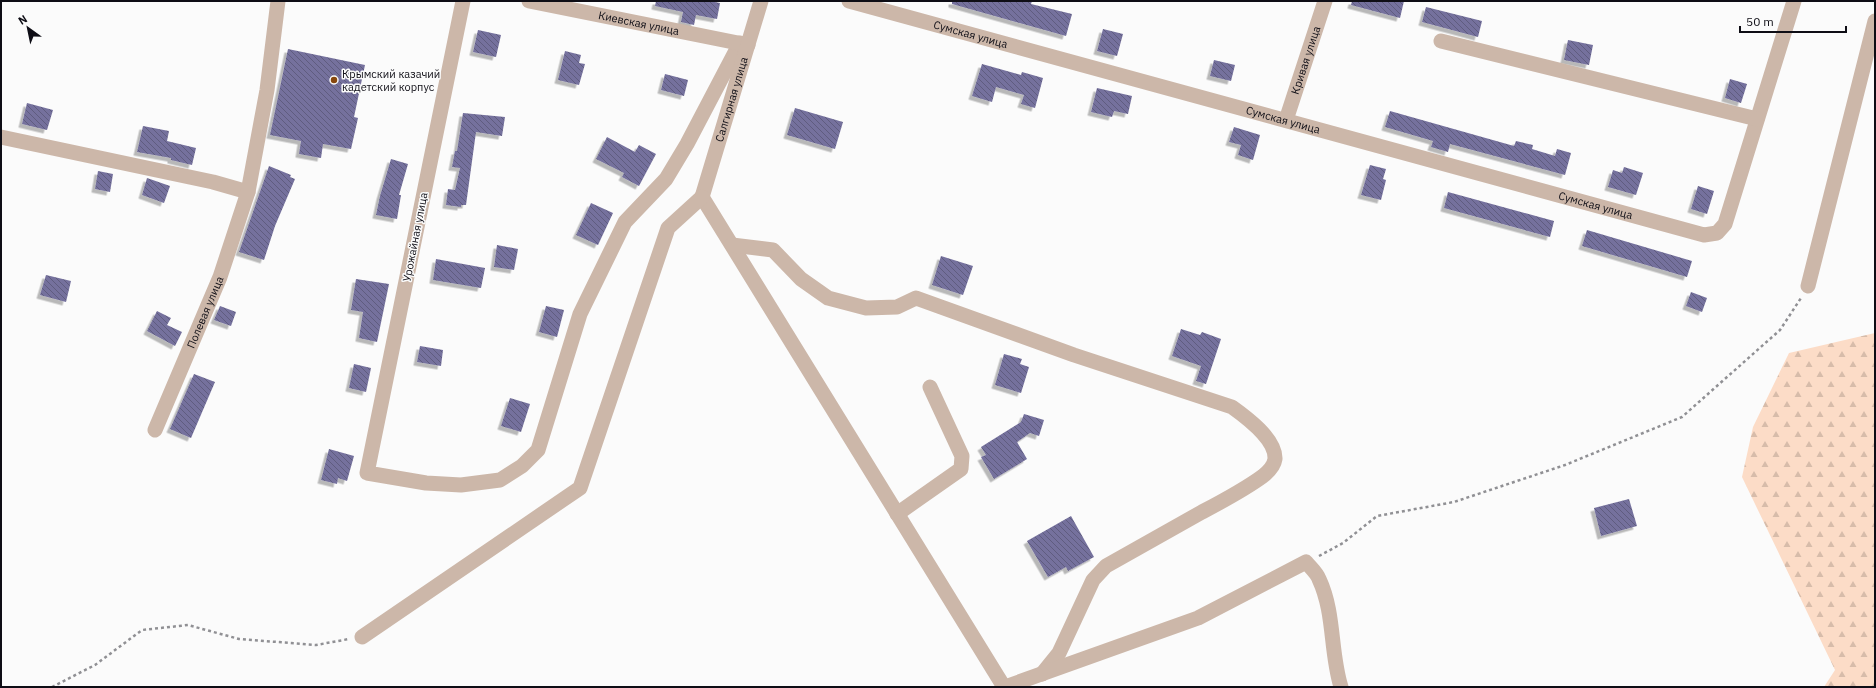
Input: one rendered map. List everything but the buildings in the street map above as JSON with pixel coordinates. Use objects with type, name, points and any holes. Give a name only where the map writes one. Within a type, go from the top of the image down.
[{"type":"street","name":"Полевая улица","points":[[155,430],[220,277],[248,192],[267,90],[278,1]]},
{"type":"street","name":"Урожайная улица","points":[[463,1],[367,473],[426,483],[461,485],[500,480],[522,466],[538,450],[580,314],[625,222],[666,179],[744,44]]},
{"type":"street","name":"Киевская улица","points":[[529,1],[744,44]]},
{"type":"street","name":"Салгирная улица","points":[[702,197],[744,44],[761,1]]},
{"type":"street","points":[[1442,41],[1756,119],[1794,1]]},
{"type":"street","name":"Сумская улица","points":[[856,2],[1704,235],[1717,233],[1725,224],[1756,119]]},
{"type":"street","name":"Кривая улица","points":[[1286,120],[1321,2]]},
{"type":"street","points":[[1808,286],[1875,21]]},
{"type":"street","points":[[1,137],[213,182],[248,192]]},
{"type":"street","points":[[362,637],[580,488],[668,228],[702,197],[1005,687],[1198,618],[1306,562],[1319,578],[1332,623],[1335,667],[1341,687]]},
{"type":"street","points":[[732,245],[773,250],[801,280],[828,298],[866,308],[897,307],[916,298],[1074,355],[1232,407],[1252,421],[1267,439],[1275,452],[1275,461],[1263,476],[1238,492],[1106,566],[1094,580],[1059,653],[1042,674]]},
{"type":"street","points":[[898,514],[961,469],[962,456],[930,387]]},
{"type":"path","points":[[1306,562],[1343,543],[1377,516],[1454,502],[1565,465],[1682,417],[1780,330],[1808,286]]},
{"type":"path","points":[[52,687],[95,665],[142,630],[188,625],[239,639],[316,645],[362,637]]},
{"type":"green space","points":[[1875,333],[1875,687],[1824,687],[1835,670],[1742,477],[1753,427],[1789,353]]},
{"type":"place","name":"Крымский казачий кадетский корпус","points":[[334,80]]}]
